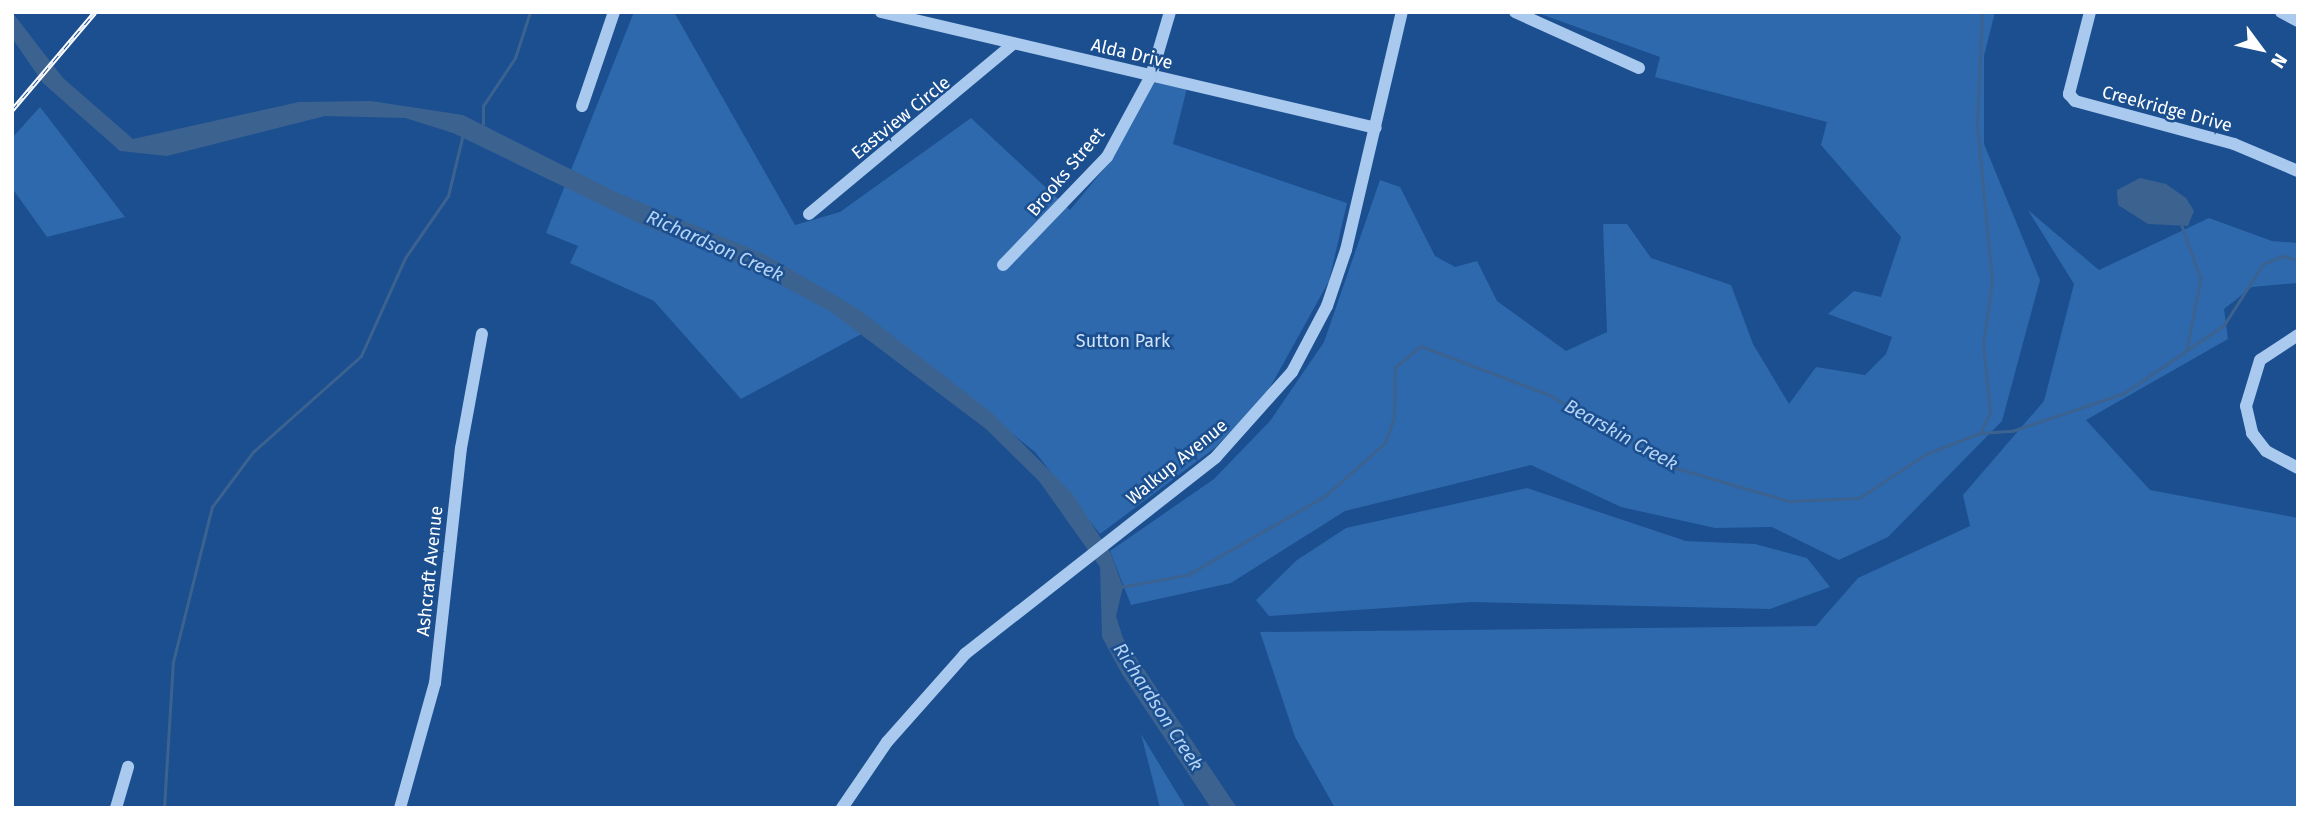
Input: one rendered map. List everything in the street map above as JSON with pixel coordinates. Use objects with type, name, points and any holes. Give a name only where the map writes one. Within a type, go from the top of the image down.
[{"type":"street","points":[[582,106],[614,12]]},
{"type":"street","name":"Alda Drive","points":[[881,12],[1012,45],[1376,128]]},
{"type":"street","name":"Brooks Street","points":[[1003,265],[1107,157],[1151,76],[1170,12]]},
{"type":"street","name":"Walkup Avenue","points":[[842,808],[886,744],[965,654],[1216,457],[1292,372],[1327,306],[1376,128],[1402,12]]},
{"type":"street","points":[[1515,12],[1639,68]]},
{"type":"street","name":"Creekridge Drive","points":[[2090,12],[2069,94],[2075,101],[2234,144],[2298,171]]},
{"type":"street","points":[[2281,12],[2298,22]]},
{"type":"street","name":"Eastview Circle","points":[[808,214],[1012,45]]},
{"type":"street","name":"Ashcraft Avenue","points":[[400,808],[435,683],[461,448],[482,334]]},
{"type":"street","points":[[2298,335],[2260,360],[2246,406],[2252,433],[2266,451],[2298,468]]},
{"type":"street","points":[[116,808],[128,767]]},
{"type":"green space","name":"Sutton Park","points":[[634,12],[674,12],[795,225],[840,212],[971,118],[1070,210],[1108,164],[1154,81],[1187,88],[1173,144],[1347,203],[1329,281],[1267,393],[1216,447],[1100,534],[1035,452],[878,325],[741,399],[654,301],[570,263],[578,246],[546,233]]},
{"type":"green space","points":[[1535,12],[1995,12],[1984,56],[1984,144],[2040,280],[2002,421],[1888,537],[1839,560],[1772,527],[1715,528],[1621,507],[1531,465],[1345,511],[1231,583],[1131,605],[1110,551],[1214,479],[1270,421],[1324,342],[1380,180],[1400,187],[1435,256],[1455,267],[1477,261],[1497,301],[1566,351],[1607,332],[1603,224],[1627,224],[1651,258],[1731,285],[1753,344],[1789,404],[1816,367],[1865,375],[1886,354],[1892,337],[1828,314],[1854,291],[1881,297],[1901,237],[1821,145],[1827,122],[1655,77],[1660,57]]},
{"type":"green space","points":[[40,107],[125,217],[47,237],[12,188],[12,138]]},
{"type":"green space","points":[[2028,210],[2099,270],[2209,218],[2272,241],[2298,243],[2298,283],[2252,287],[2224,309],[2228,339],[2086,420],[2150,490],[2298,518],[2298,808],[1335,808],[1295,737],[1260,632],[1816,626],[1858,578],[1970,526],[1963,495],[2044,401],[2074,284]]},
{"type":"green space","points":[[1527,488],[1686,541],[1755,544],[1807,558],[1830,587],[1770,609],[1472,602],[1269,616],[1256,600],[1297,560],[1346,528]]},
{"type":"green space","points":[[1141,734],[1186,808],[1160,808]]},
{"type":"water","name":"Richardson Creek","points":[[12,12],[63,78],[133,139],[299,102],[371,101],[463,115],[616,192],[766,255],[857,308],[992,413],[1072,493],[1111,554],[1123,587],[1116,616],[1123,638],[1237,808],[1211,808],[1122,674],[1102,637],[1100,567],[1039,481],[986,429],[831,312],[750,268],[643,225],[453,133],[405,118],[325,116],[167,156],[120,151],[43,83],[12,38]]},
{"type":"water","points":[[2140,178],[2166,184],[2186,198],[2194,211],[2188,226],[2148,224],[2118,205],[2117,190]]},
{"type":"waterway","points":[[483,124],[483,106],[515,58],[530,12]]},
{"type":"waterway","name":"Bearskin Creek","points":[[1120,587],[1187,575],[1325,496],[1385,443],[1394,417],[1395,367],[1421,346],[1550,395],[1676,468],[1789,501],[1859,498],[1926,454],[1980,433],[1990,413],[1983,344],[1992,281],[1977,124],[1982,12]]},
{"type":"waterway","points":[[164,808],[173,662],[212,507],[253,452],[361,356],[405,258],[448,196],[463,134]]},
{"type":"waterway","points":[[2182,226],[2201,279],[2187,350]]},
{"type":"waterway","points":[[1980,433],[2012,431],[2124,393],[2224,325],[2263,264],[2283,256],[2298,260]]},
{"type":"railway","points":[[12,110],[95,12]]}]
